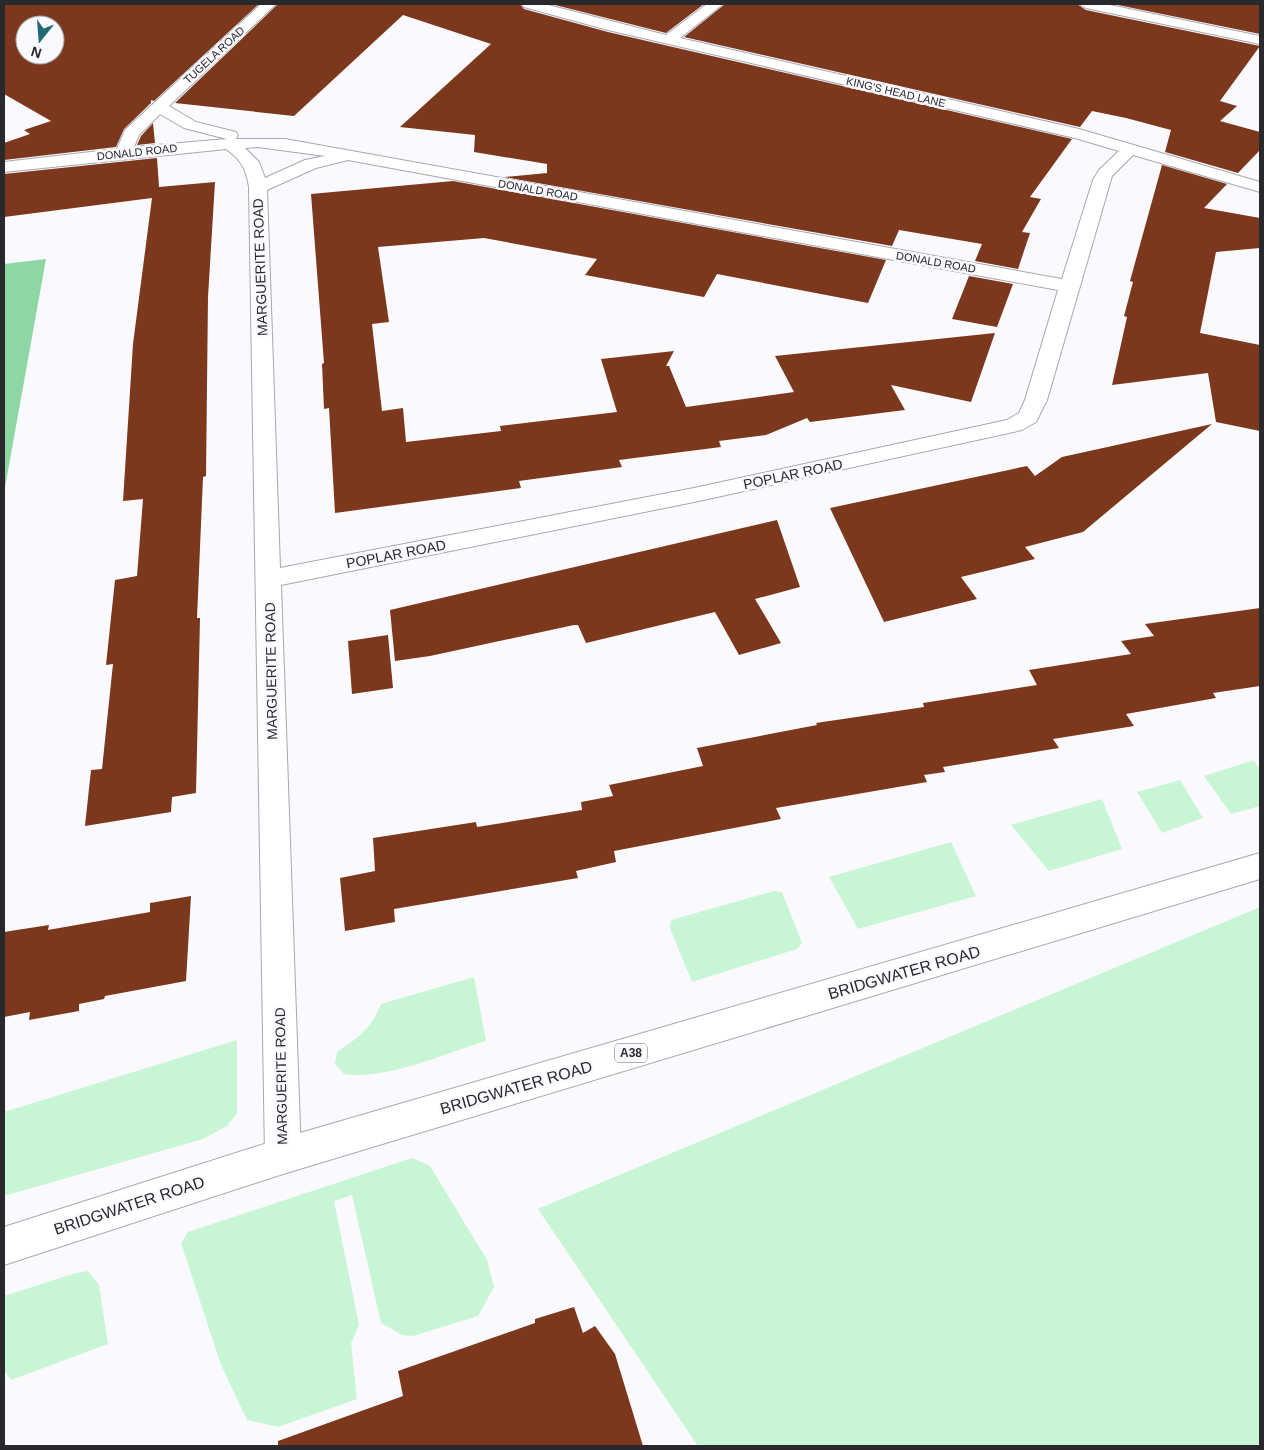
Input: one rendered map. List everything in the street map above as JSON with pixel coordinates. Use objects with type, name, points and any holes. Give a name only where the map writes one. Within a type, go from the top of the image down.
[{"type":"main road","name":"TUGELA ROAD","points":[[124,153],[131,133],[269,4]]},
{"type":"main road","name":"KING'S HEAD LANE","points":[[529,4],[608,26],[1079,134],[1260,187]]},
{"type":"main road","points":[[668,40],[716,4]]},
{"type":"main road","points":[[1086,4],[1260,40]]},
{"type":"main road","points":[[159,107],[190,125],[258,142]]},
{"type":"main road","name":"DONALD ROAD","points":[[4,167],[124,153],[230,144],[258,142],[286,144],[1068,286]]},
{"type":"main road","name":"MARGUERITE ROAD","points":[[230,144],[247,157],[255,167],[258,187],[283,1156]]},
{"type":"main road","name":"POPLAR ROAD","points":[[269,579],[714,490],[1014,426],[1028,417],[1036,400],[1068,286],[1102,180],[1105,174],[1130,148]]},
{"type":"main road","name":"MARGUERITE ROAD","points":[[258,187],[311,164],[350,156]]},
{"type":"main road","name":"BRIDGWATER ROAD","points":[[4,1246],[283,1156],[1260,866]]},
{"type":"green space","points":[[46,259],[4,493],[4,264]]},
{"type":"green space","points":[[1254,760],[1260,770],[1260,806],[1231,814],[1204,776]]},
{"type":"green space","points":[[1180,780],[1203,818],[1162,833],[1137,792]]},
{"type":"green space","points":[[1102,799],[1122,849],[1049,871],[1011,825]]},
{"type":"green space","points":[[951,842],[976,896],[858,929],[829,877]]},
{"type":"green space","points":[[774,891],[782,892],[802,943],[797,949],[692,982],[670,928],[671,920]]},
{"type":"green space","points":[[1260,907],[1260,1446],[698,1446],[538,1209]]},
{"type":"green space","points":[[474,977],[486,1041],[415,1065],[378,1073],[344,1074],[335,1064],[337,1052],[364,1032],[381,1004]]},
{"type":"green space","points":[[237,1040],[237,1114],[227,1126],[203,1139],[4,1196],[4,1112]]},
{"type":"green space","points":[[412,1158],[430,1166],[487,1260],[494,1287],[478,1316],[413,1336],[402,1335],[381,1323],[352,1195],[334,1201],[359,1325],[351,1343],[357,1399],[278,1427],[247,1420],[221,1365],[181,1243],[188,1232]]},
{"type":"green space","points":[[88,1271],[99,1285],[108,1344],[11,1380],[4,1370],[4,1296],[76,1273]]},
{"type":"building","points":[[4,4],[259,4],[154,101],[151,100],[151,103],[124,129],[116,147],[4,160],[4,143],[30,134],[24,130],[51,121],[4,94]]},
{"type":"building","points":[[278,4],[520,4],[524,9],[608,32],[1072,139],[1030,197],[1041,199],[1022,232],[1030,233],[1018,269],[975,261],[982,244],[899,230],[892,246],[504,177],[547,173],[547,164],[474,152],[475,135],[400,127],[491,44],[403,15],[294,116],[175,103]]},
{"type":"building","points":[[551,4],[704,4],[666,33]]},
{"type":"building","points":[[725,4],[1077,4],[1086,10],[1260,46],[1220,101],[1237,106],[1220,121],[1260,132],[1260,150],[1238,173],[1165,152],[1171,130],[1126,118],[1092,111],[1080,127],[684,37]]},
{"type":"building","points":[[1113,4],[1260,4],[1260,34]]},
{"type":"building","points":[[153,123],[155,143],[137,145],[141,136]]},
{"type":"building","points":[[157,158],[159,187],[215,182],[208,297],[206,476],[203,477],[197,618],[200,618],[196,793],[172,797],[171,812],[85,826],[91,770],[102,769],[113,664],[106,665],[115,580],[137,576],[143,499],[123,501],[133,344],[152,198],[4,217],[4,174]]},
{"type":"building","points":[[1162,165],[1227,184],[1204,208],[1260,218],[1260,248],[1216,252],[1200,333],[1260,345],[1260,431],[1216,422],[1208,373],[1112,385],[1127,317],[1124,316],[1133,282],[1130,281]]},
{"type":"building","points":[[453,181],[886,260],[868,303],[717,274],[704,297],[585,275],[597,259],[484,238],[378,247],[389,322],[372,324],[382,411],[403,408],[406,442],[501,431],[500,426],[617,412],[601,359],[674,351],[666,366],[669,366],[686,407],[794,392],[775,356],[995,333],[971,402],[891,385],[905,410],[810,422],[807,418],[766,435],[719,441],[721,447],[619,460],[622,467],[519,481],[521,488],[335,513],[329,408],[324,409],[322,364],[324,363],[311,194]]},
{"type":"building","points":[[969,276],[1013,284],[997,327],[952,319]]},
{"type":"building","points":[[1212,424],[1083,532],[1025,547],[1035,559],[961,577],[977,599],[884,622],[830,508],[1027,466],[1035,476],[1062,457]]},
{"type":"building","points":[[777,520],[800,587],[755,599],[781,643],[739,655],[715,612],[586,643],[578,625],[574,625],[430,656],[395,661],[390,610]]},
{"type":"building","points":[[1260,608],[1260,686],[1213,693],[1216,698],[1126,714],[1134,726],[1053,739],[1059,748],[943,767],[945,772],[924,775],[927,782],[776,808],[781,819],[614,851],[616,862],[576,871],[578,878],[394,909],[395,922],[345,931],[340,878],[375,871],[373,838],[476,822],[477,827],[582,810],[581,802],[613,796],[609,785],[703,766],[697,748],[817,725],[816,723],[924,707],[923,703],[1037,685],[1029,670],[1131,654],[1121,641],[1154,636],[1145,624]]},
{"type":"building","points":[[388,635],[393,688],[352,694],[348,641]]},
{"type":"building","points":[[191,896],[186,981],[105,996],[104,999],[79,1004],[79,1011],[29,1020],[30,1012],[4,1017],[4,932],[49,925],[48,930],[150,912],[150,903]]},
{"type":"building","points":[[574,1307],[583,1333],[595,1326],[615,1354],[643,1446],[278,1446],[278,1441],[403,1396],[398,1371],[535,1323],[535,1319]]}]
